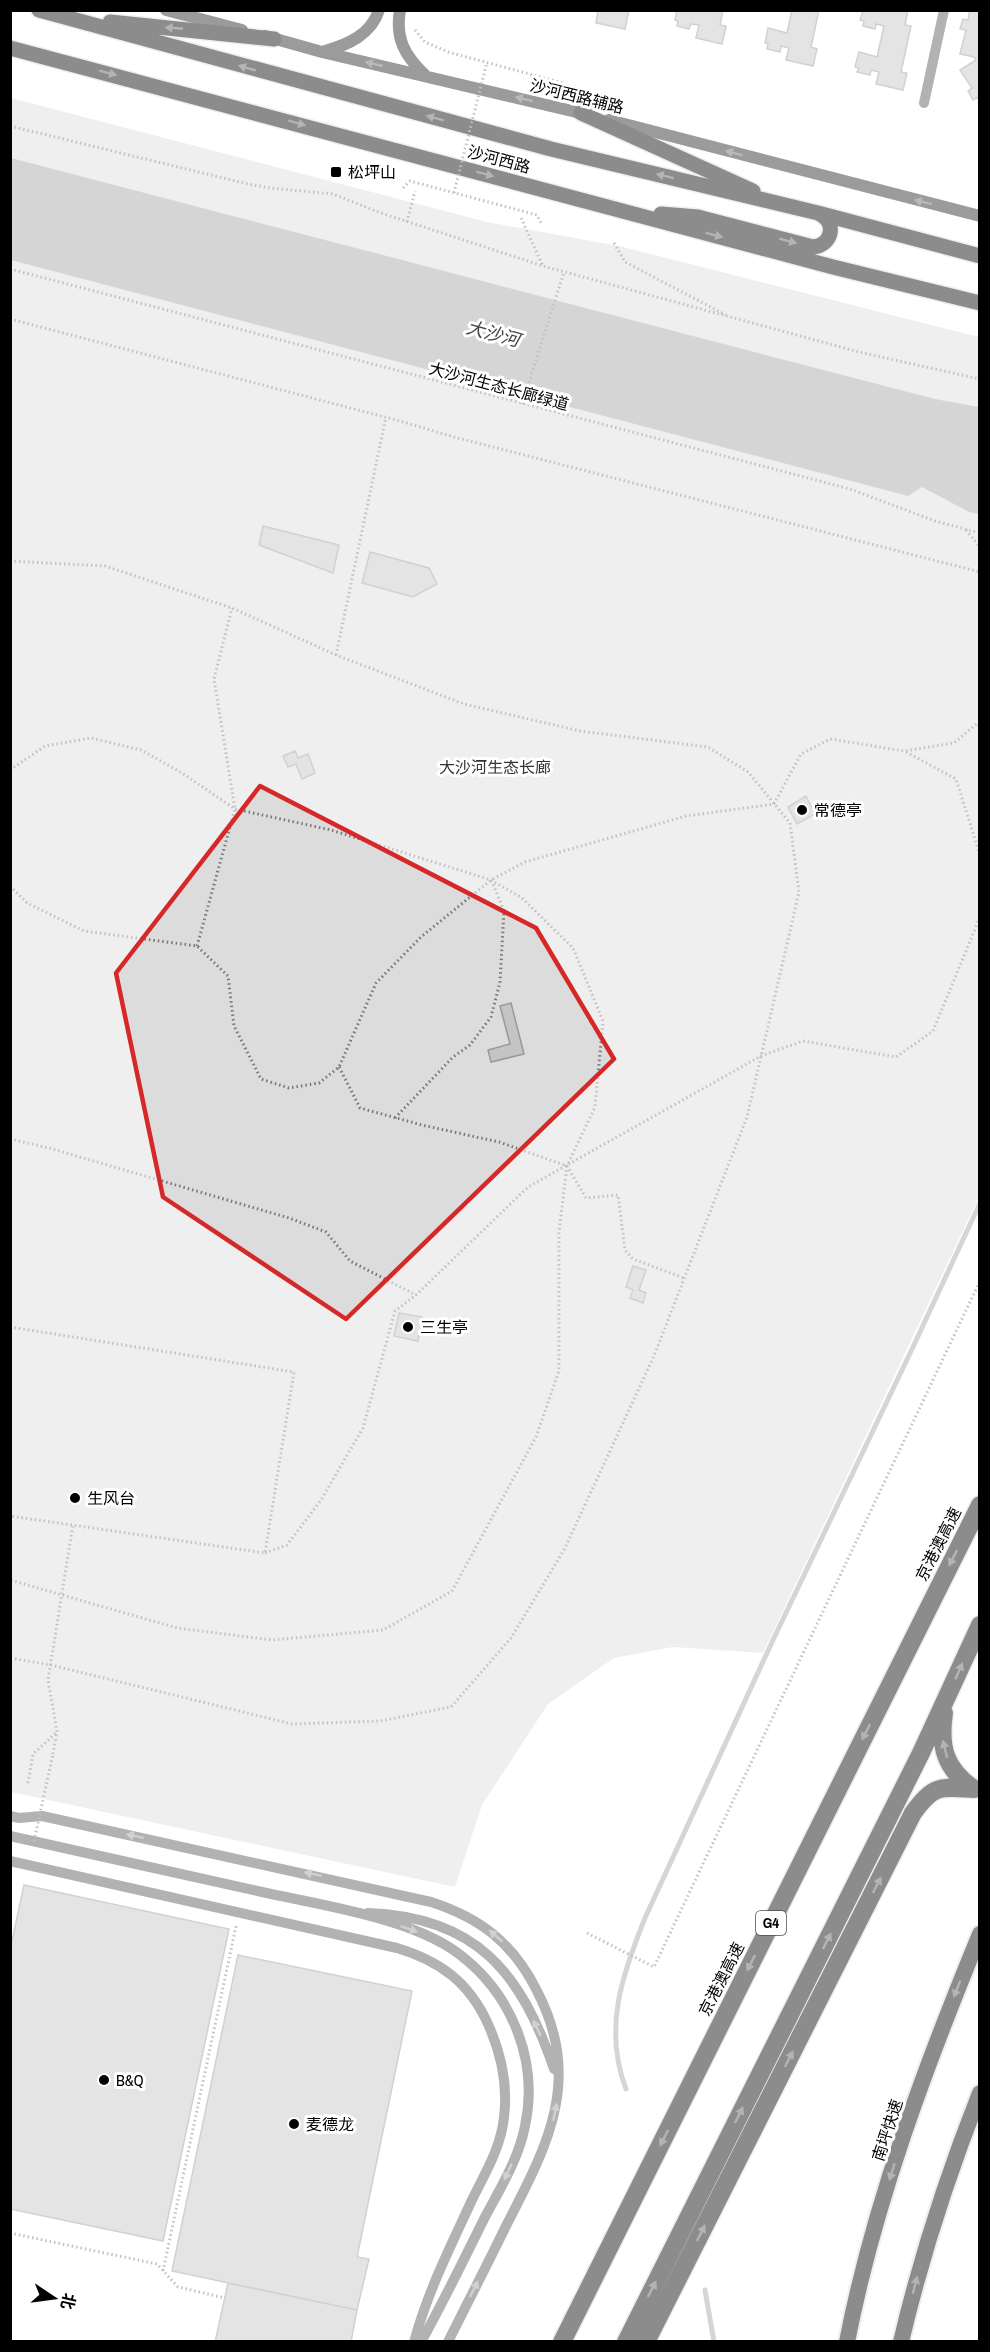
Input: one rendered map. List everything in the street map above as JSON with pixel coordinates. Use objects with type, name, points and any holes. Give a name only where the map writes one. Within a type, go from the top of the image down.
[{"type":"highway","name":"京港澳高速","points":[[562,2342],[980,1506]]},
{"type":"highway","points":[[626,2342],[946,1699],[980,1624]]},
{"type":"highway","points":[[946,1699],[942,1737],[946,1754],[952,1771],[977,1791]]},
{"type":"highway","points":[[646,2342],[913,1813],[925,1796],[934,1790],[947,1788],[977,1791]]},
{"type":"highway","name":"南坪快速","points":[[847,2342],[858,2289],[913,2107],[980,1934]]},
{"type":"highway","points":[[901,2342],[920,2267],[946,2184],[980,2092]]},
{"type":"main road","name":"沙河西路","points":[[39,10],[551,149],[818,213],[980,256]]},
{"type":"main road","name":"沙河西路辅路","points":[[166,10],[322,52],[581,113],[980,216]]},
{"type":"main road","points":[[322,52],[356,39],[372,25],[379,10]]},
{"type":"main road","points":[[400,10],[398,30],[402,47],[406,55],[426,76]]},
{"type":"main road","points":[[69,18],[274,39]]},
{"type":"main road","name":"沙河西路","points":[[10,48],[52,57],[878,279],[980,303]]},
{"type":"main road","points":[[10,54],[52,57]]},
{"type":"main road","points":[[581,113],[783,205]]},
{"type":"main road","points":[[628,212],[698,217],[813,247],[827,241],[831,230],[828,219],[818,213]]},
{"type":"lane","points":[[924,103],[944,10]]},
{"type":"lane","points":[[10,1816],[19,1818],[42,1816],[431,1902],[474,1919],[494,1933],[512,1952],[529,1974],[552,2024],[559,2082],[556,2110],[547,2143],[448,2342]]},
{"type":"lane","points":[[10,1836],[353,1912],[411,1929],[459,1954],[498,1994],[512,2017],[522,2042],[528,2068],[525,2127],[516,2153],[434,2319],[420,2342]]},
{"type":"lane","points":[[10,1862],[367,1941],[422,1956],[443,1967],[459,1981],[485,2016],[496,2040],[506,2094],[504,2118],[495,2153],[424,2302],[414,2342]]},
{"type":"lane","points":[[353,1912],[389,1913],[417,1918],[461,1934],[478,1947],[512,1982],[526,2005],[548,2050],[559,2082]]},
{"type":"path","points":[[448,52],[563,83]]},
{"type":"path","points":[[454,193],[487,62]]},
{"type":"path","points":[[10,126],[248,184],[333,194],[406,222],[543,266],[889,359],[980,379]]},
{"type":"path","points":[[403,188],[410,181],[537,215],[541,224]]},
{"type":"path","points":[[406,222],[415,191]]},
{"type":"path","points":[[521,218],[543,266]]},
{"type":"path","points":[[614,243],[625,262],[733,318]]},
{"type":"path","name":"大沙河生态长廊绿道","points":[[10,269],[850,489],[935,521],[980,533]]},
{"type":"path","points":[[522,404],[564,272]]},
{"type":"path","points":[[10,319],[386,417],[454,437],[980,572]]},
{"type":"path","points":[[336,655],[386,417]]},
{"type":"path","points":[[964,528],[980,547]]},
{"type":"path","points":[[10,561],[105,566],[232,608],[336,655],[464,704],[580,731],[708,747],[748,772],[790,823],[799,892],[747,1117],[654,1356],[564,1550],[511,1638],[451,1707],[380,1721],[292,1724],[51,1665],[10,1658]]},
{"type":"path","points":[[197,946],[235,809],[214,679],[232,608]]},
{"type":"path","points":[[774,804],[801,754],[830,739],[904,751],[954,743],[980,721]]},
{"type":"path","points":[[10,770],[45,746],[91,738],[141,750],[182,773],[235,809],[331,830],[491,879],[522,898],[573,948],[603,1021],[595,1107],[567,1166],[559,1232],[559,1371],[536,1437],[452,1592],[383,1630],[272,1640],[177,1628],[10,1580]]},
{"type":"path","points":[[904,751],[956,779],[980,855]]},
{"type":"path","points":[[10,886],[27,903],[84,931],[197,946],[228,976],[234,1026],[261,1079],[289,1088],[299,1087],[319,1083],[339,1067],[376,983],[421,937],[491,879],[525,862],[686,816],[774,804]]},
{"type":"path","points":[[395,1118],[453,1057],[470,1046],[491,1017],[500,982],[504,911],[491,879]]},
{"type":"path","points":[[10,1516],[265,1553],[287,1545],[321,1500],[363,1428],[395,1311],[416,1295],[528,1187],[761,1056],[804,1041],[896,1057],[933,1031],[980,917]]},
{"type":"path","points":[[339,1067],[360,1108],[499,1142],[567,1166],[586,1198],[618,1195],[625,1250],[633,1259],[684,1278]]},
{"type":"path","points":[[10,1139],[49,1148],[289,1218],[326,1232],[350,1261],[416,1295]]},
{"type":"path","points":[[587,1933],[654,1967],[980,1281]]},
{"type":"path","points":[[10,1327],[294,1372],[265,1553]]},
{"type":"path","points":[[34,1841],[57,1731],[48,1680],[73,1525]]},
{"type":"path","points":[[27,1783],[33,1754],[57,1731]]},
{"type":"path","points":[[163,2271],[239,1912]]},
{"type":"path","points":[[10,2233],[157,2264],[178,2287],[225,2298]]},
{"type":"highlighted area","points":[[260,786],[536,928],[614,1059],[346,1319],[163,1197],[116,973]]},
{"type":"green space","name":"大沙河生态长廊","points":[[11,98],[487,222],[619,246],[979,337],[979,1197],[763,1653],[673,1647],[614,1658],[548,1704],[482,1805],[455,1887],[11,1792]]},
{"type":"water","name":"大沙河","points":[[11,158],[935,399],[979,407],[979,514],[969,512],[922,487],[908,496],[11,260]]},
{"type":"building","points":[[598,10],[629,10],[625,29],[596,23]]},
{"type":"building","points":[[677,10],[723,10],[720,25],[726,26],[722,44],[696,38],[699,25],[691,24],[689,29],[677,26],[678,21],[675,20]]},
{"type":"building","points":[[792,10],[819,10],[811,47],[817,49],[813,66],[786,60],[789,48],[781,46],[780,52],[767,49],[768,43],[765,43],[768,28],[787,33]]},
{"type":"building","points":[[863,10],[908,10],[905,25],[911,26],[901,72],[907,73],[903,90],[876,84],[879,72],[871,70],[870,75],[857,72],[859,68],[855,67],[859,52],[877,57],[884,26],[876,24],[875,29],[863,26],[864,21],[860,20]]},
{"type":"building","points":[[970,10],[980,10],[980,100],[978,97],[973,100],[968,91],[972,88],[960,70],[976,60],[974,57],[960,54],[966,30],[960,29],[963,19],[968,20]]},
{"type":"building","points":[[263,526],[339,545],[333,573],[259,545]]},
{"type":"building","points":[[370,552],[429,568],[437,584],[413,597],[362,583]]},
{"type":"building","points":[[295,751],[298,758],[308,754],[315,773],[302,779],[296,764],[288,767],[283,756]]},
{"type":"building","name":"常德亭","points":[[806,796],[815,814],[797,824],[788,807]]},
{"type":"building","points":[[511,1003],[524,1054],[491,1062],[488,1050],[510,1044],[500,1006]]},
{"type":"building","points":[[633,1266],[646,1270],[639,1290],[646,1293],[643,1303],[630,1298],[633,1290],[626,1287]]},
{"type":"building","name":"三生亭","points":[[399,1313],[422,1317],[418,1341],[394,1336]]},
{"type":"building","name":"B&Q","points":[[24,1885],[229,1929],[163,2241],[10,2209],[10,1950]]},
{"type":"building","name":"麦德龙","points":[[238,1955],[412,1991],[357,2257],[369,2259],[357,2310],[172,2271]]},
{"type":"building","points":[[228,2283],[357,2310],[351,2342],[215,2342]]},
{"type":"waterway","points":[[626,2089],[619,2067],[616,2045],[618,2002],[629,1960],[645,1918],[773,1640],[980,1203]]},
{"type":"waterway","points":[[705,2290],[714,2342]]},
{"type":"place","name":"松坪山","points":[[336,172]]},
{"type":"place","name":"常德亭","points":[[802,810]]},
{"type":"place","name":"三生亭","points":[[408,1327]]},
{"type":"place","name":"生风台","points":[[75,1498]]},
{"type":"place","name":"B&Q","points":[[104,2080]]},
{"type":"place","name":"麦德龙","points":[[294,2124]]}]
